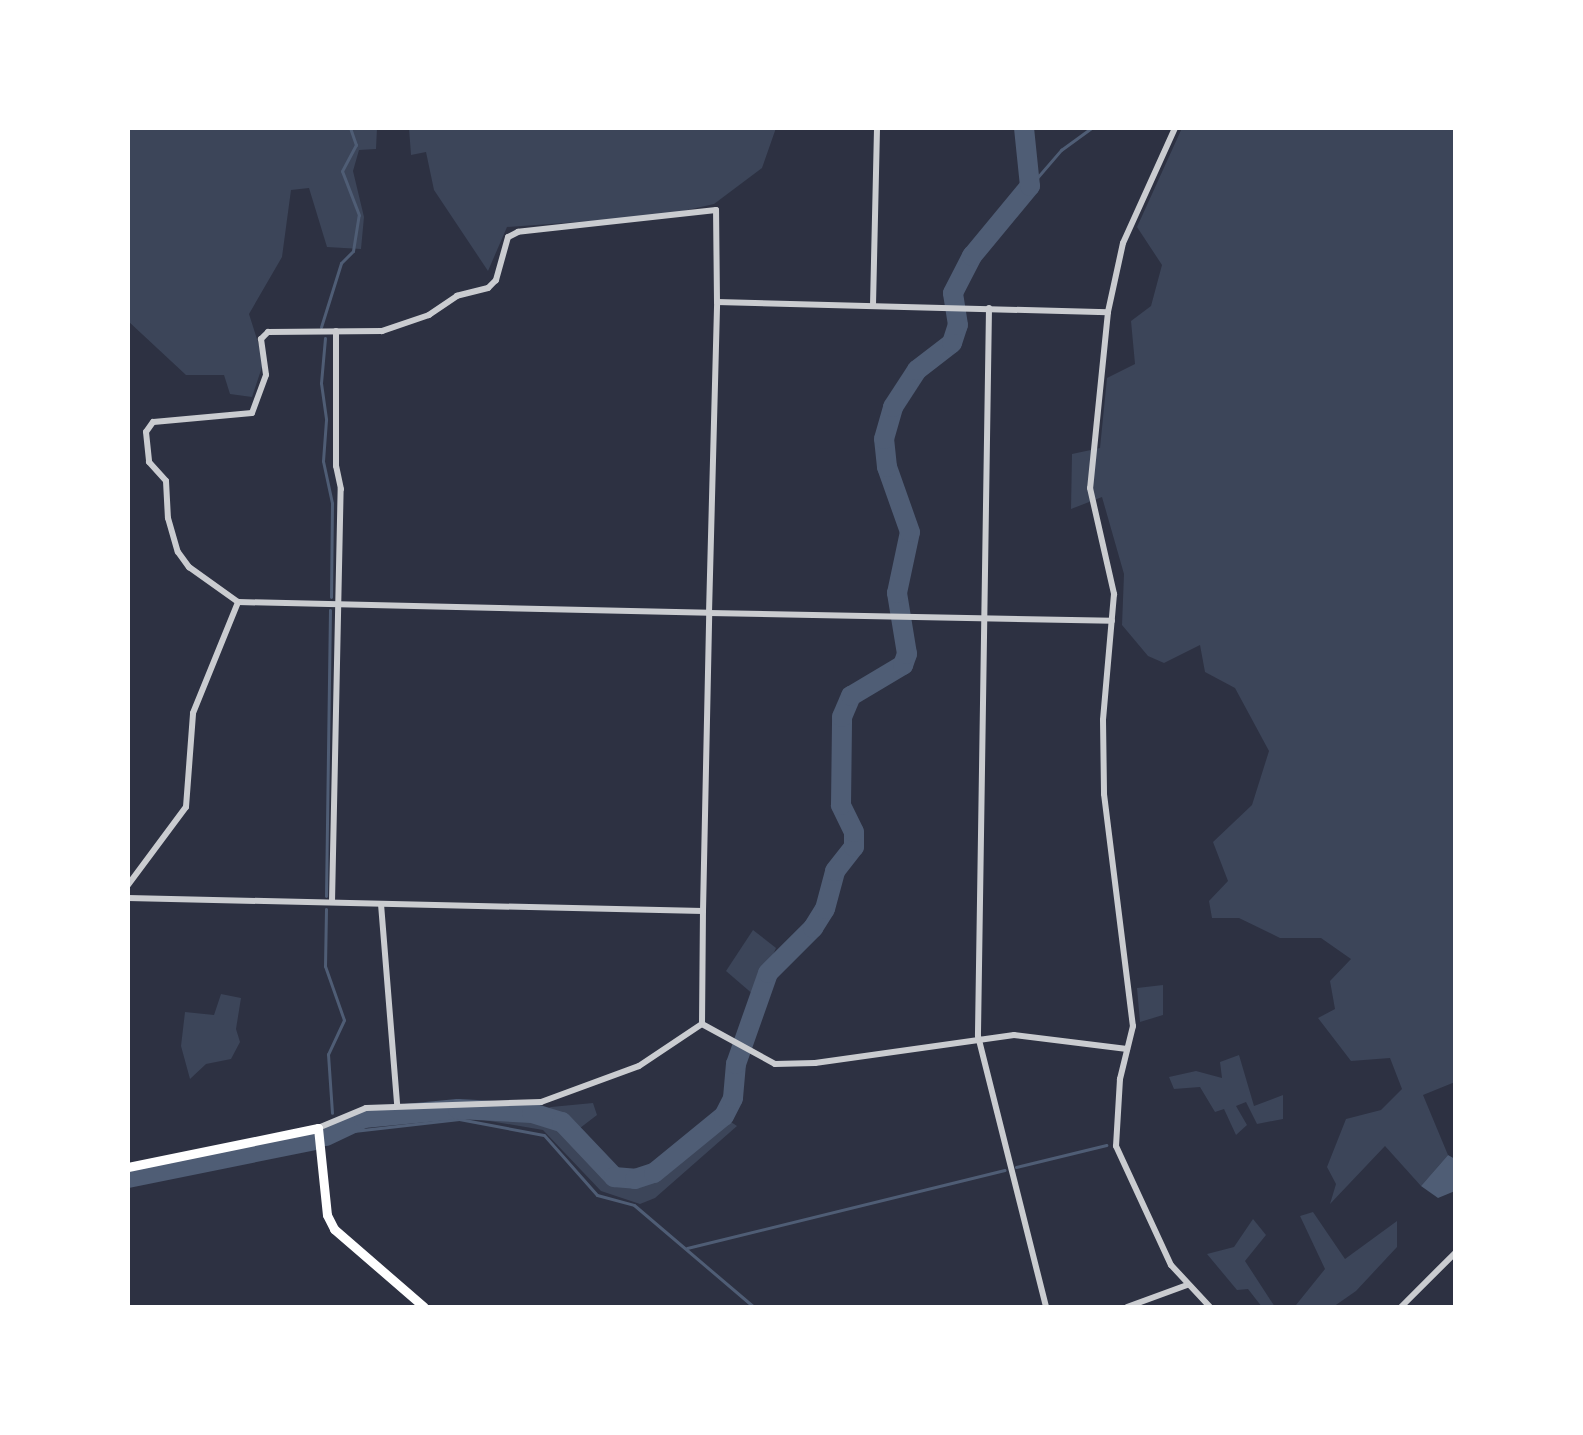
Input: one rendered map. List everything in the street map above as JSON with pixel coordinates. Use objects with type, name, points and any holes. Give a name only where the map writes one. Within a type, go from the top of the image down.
[{"type":"main road","points":[[128,1167],[318,1128],[327,1215],[334,1229],[424,1307]]},
{"type":"street","points":[[873,305],[877,128]]},
{"type":"street","points":[[1175,128],[1123,243],[1108,312],[1090,488],[1112,571],[1112,621],[1103,720],[1104,794],[1129,959],[1133,1026],[1115,1112],[1116,1146],[1138,1201],[1187,1285],[1210,1307]]},
{"type":"street","points":[[702,1024],[709,613],[717,302],[716,210],[518,232],[508,237],[496,280],[488,288],[457,296],[429,315],[382,331],[268,332],[261,339],[266,375],[252,413],[153,422],[146,432],[149,462],[166,481],[168,518],[178,552],[189,567],[238,602],[340,605],[709,613],[890,617],[1112,621]]},
{"type":"street","points":[[717,302],[1108,312]]},
{"type":"street","points":[[989,308],[978,1036],[1046,1307]]},
{"type":"street","points":[[332,902],[340,605],[336,331]]},
{"type":"street","points":[[128,885],[186,807],[193,713],[238,602]]},
{"type":"street","points":[[128,898],[703,911]]},
{"type":"street","points":[[381,904],[397,1105]]},
{"type":"street","points":[[702,1024],[775,1064],[815,1063],[978,1036],[1014,1035],[1127,1049]]},
{"type":"street","points":[[318,1128],[366,1108],[541,1102],[639,1066],[702,1024]]},
{"type":"street","points":[[1401,1307],[1455,1253]]},
{"type":"street","points":[[1127,1307],[1187,1285]]},
{"type":"shaded area","points":[[128,128],[377,128],[376,149],[359,150],[353,171],[364,217],[361,249],[327,247],[309,188],[291,190],[282,257],[249,314],[264,361],[252,397],[230,394],[224,375],[186,375],[128,321]]},
{"type":"shaded area","points":[[409,128],[776,128],[762,168],[714,204],[661,216],[507,227],[488,271],[434,190],[426,152],[411,155]]},
{"type":"shaded area","points":[[1182,128],[1455,128],[1455,1082],[1423,1095],[1448,1155],[1421,1186],[1385,1146],[1330,1204],[1336,1184],[1327,1167],[1346,1119],[1381,1110],[1402,1089],[1390,1058],[1351,1061],[1318,1018],[1335,1009],[1330,981],[1351,959],[1321,938],[1280,938],[1239,918],[1212,918],[1209,901],[1228,881],[1213,842],[1252,805],[1269,751],[1235,688],[1205,672],[1200,645],[1164,663],[1148,656],[1122,625],[1124,574],[1102,497],[1071,509],[1072,454],[1100,448],[1107,378],[1135,364],[1131,321],[1151,306],[1162,265],[1137,227]]},
{"type":"shaded area","points":[[753,930],[776,948],[755,996],[726,971]]},
{"type":"shaded area","points":[[1163,985],[1163,1015],[1140,1022],[1137,988]]},
{"type":"shaded area","points":[[221,994],[241,998],[236,1029],[240,1042],[231,1059],[206,1064],[190,1079],[181,1046],[185,1012],[214,1015]]},
{"type":"shaded area","points":[[1239,1055],[1254,1106],[1283,1095],[1283,1119],[1257,1124],[1246,1102],[1236,1106],[1247,1125],[1236,1135],[1224,1109],[1215,1112],[1200,1087],[1174,1089],[1169,1077],[1196,1071],[1222,1078],[1220,1062]]},
{"type":"shaded area","points":[[593,1103],[597,1115],[567,1138],[610,1182],[638,1185],[656,1177],[728,1120],[737,1126],[655,1198],[640,1204],[601,1191],[543,1130],[460,1116],[364,1127],[366,1121],[458,1111],[526,1116],[551,1107]]},
{"type":"shaded area","points":[[1448,1155],[1455,1159],[1455,1191],[1438,1198],[1421,1186]]},
{"type":"shaded area","points":[[1313,1212],[1345,1259],[1397,1221],[1397,1247],[1356,1291],[1333,1307],[1275,1307],[1296,1305],[1325,1269],[1300,1216]]},
{"type":"shaded area","points":[[1253,1219],[1266,1235],[1245,1261],[1275,1307],[1262,1307],[1248,1289],[1237,1290],[1207,1254],[1234,1247]]},
{"type":"waterway","points":[[321,327],[341,263],[353,251],[359,215],[342,171],[356,145],[350,128]]},
{"type":"waterway","points":[[326,1136],[364,1118],[458,1109],[532,1113],[562,1122],[614,1177],[635,1179],[654,1173],[724,1116],[733,1098],[736,1064],[768,973],[813,928],[825,909],[835,871],[854,847],[854,832],[841,805],[842,717],[851,696],[903,665],[907,654],[897,593],[910,532],[887,467],[884,439],[893,407],[917,370],[952,343],[958,325],[953,293],[972,256],[1030,186],[1024,128]]},
{"type":"waterway","points":[[1030,186],[1061,150],[1091,128]]},
{"type":"waterway","points":[[325,338],[321,383],[326,420],[323,461],[332,503],[331,597]]},
{"type":"waterway","points":[[326,896],[330,610]]},
{"type":"waterway","points":[[326,909],[325,966],[344,1020],[328,1054],[332,1113]]},
{"type":"waterway","points":[[336,1133],[459,1119],[544,1135],[597,1195],[634,1205],[754,1307]]},
{"type":"waterway","points":[[128,1178],[314,1140]]},
{"type":"waterway","points":[[1016,1167],[1106,1145]]},
{"type":"waterway","points":[[687,1248],[1005,1170]]}]
